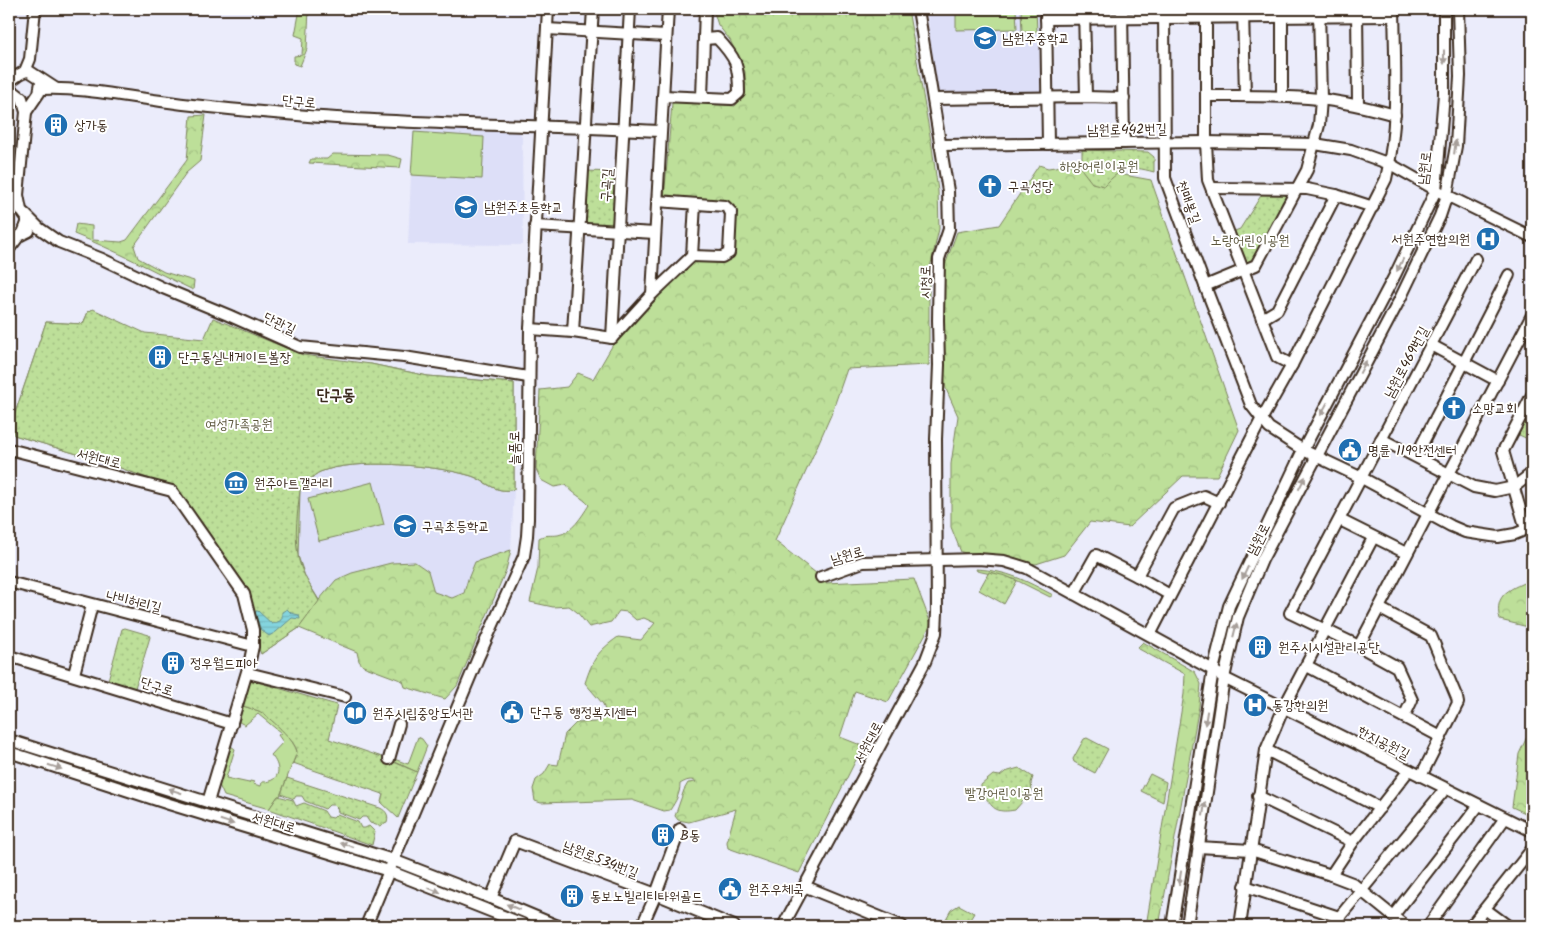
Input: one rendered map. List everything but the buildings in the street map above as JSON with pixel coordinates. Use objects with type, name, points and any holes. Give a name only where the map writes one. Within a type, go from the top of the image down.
[{"type":"street","points":[[9,249],[17,235],[27,224],[18,195],[26,112],[35,81],[30,59],[35,9]]},
{"type":"street","name":"늘품로","points":[[388,872],[478,658],[524,556],[528,519],[530,329],[548,9]]},
{"type":"street","name":"구곡길","points":[[573,332],[593,9]]},
{"type":"street","name":"구곡길","points":[[612,338],[630,9]]},
{"type":"street","points":[[652,294],[668,9]]},
{"type":"street","points":[[702,97],[705,9]]},
{"type":"street","name":"시청로","points":[[918,9],[948,191],[949,229],[939,259],[939,365],[936,439],[937,559]]},
{"type":"street","name":"남원로","points":[[1172,926],[1213,670],[1229,606],[1303,450],[1395,275],[1436,190],[1444,94],[1444,9]]},
{"type":"street","name":"남원로","points":[[1187,926],[1224,678],[1238,617],[1255,576],[1316,456],[1400,299],[1440,216],[1456,146],[1460,76],[1458,9]]},
{"type":"street","points":[[1357,12],[1358,105]]},
{"type":"street","points":[[1048,144],[1046,14],[1394,12],[1395,115],[1390,164],[1386,179],[1292,365],[1261,420],[1150,635]]},
{"type":"street","name":"천매봉길","points":[[1164,13],[1166,178],[1251,405],[1269,428],[1303,450]]},
{"type":"street","name":"천매봉길","points":[[1206,13],[1206,142],[1208,180],[1277,357],[1292,365]]},
{"type":"street","points":[[1244,13],[1245,96]]},
{"type":"street","points":[[1282,13],[1282,96]]},
{"type":"street","points":[[1205,286],[1256,265],[1307,170],[1319,125],[1321,99],[1319,13]]},
{"type":"street","points":[[1084,14],[1086,97]]},
{"type":"street","points":[[1122,14],[1124,143]]},
{"type":"street","points":[[547,29],[666,36]]},
{"type":"street","points":[[663,96],[732,99],[739,93],[737,64],[717,38],[705,38]]},
{"type":"street","points":[[26,112],[14,87],[20,72],[35,81]]},
{"type":"street","name":"단구로","points":[[14,87],[31,98],[35,81],[56,88],[212,108],[307,116],[402,122],[660,132]]},
{"type":"street","points":[[1207,96],[1282,96],[1321,99],[1358,105],[1395,115]]},
{"type":"street","points":[[933,99],[1124,98]]},
{"type":"street","name":"남원로442번길","points":[[940,145],[1206,142],[1315,144],[1351,150],[1390,164],[1446,195]]},
{"type":"street","name":"천매봉길","points":[[1212,188],[1298,188],[1336,195],[1373,207]]},
{"type":"street","points":[[18,195],[9,207],[23,212]]},
{"type":"street","points":[[1262,319],[1277,310],[1336,195]]},
{"type":"street","name":"남원로","points":[[1446,195],[1532,237]]},
{"type":"street","points":[[657,201],[726,206],[731,212],[729,253],[722,257],[692,256]]},
{"type":"street","points":[[530,329],[573,332],[612,338],[652,294],[692,256],[695,204]]},
{"type":"street","name":"단관길","points":[[23,212],[40,228],[60,242],[300,347],[404,358],[528,377]]},
{"type":"street","points":[[535,226],[655,233]]},
{"type":"street","points":[[17,235],[40,228]]},
{"type":"street","name":"남원로469번길","points":[[1325,629],[1290,613],[1476,259]]},
{"type":"street","points":[[1416,456],[1509,275]]},
{"type":"street","points":[[1359,646],[1532,315]]},
{"type":"street","points":[[1431,345],[1498,381]]},
{"type":"street","points":[[1303,450],[1362,478],[1427,514],[1465,532],[1498,537],[1515,534],[1529,528],[1503,451],[1532,395]]},
{"type":"street","points":[[1381,438],[1474,487],[1495,490],[1514,487],[1532,472]]},
{"type":"street","name":"서원대로","points":[[9,449],[172,491],[244,594],[253,630],[253,646],[208,802]]},
{"type":"street","points":[[1137,576],[1174,508],[1204,496],[1219,503]]},
{"type":"street","points":[[1340,520],[1406,553]]},
{"type":"street","points":[[1252,926],[1241,924],[1266,750],[1284,707],[1373,538]]},
{"type":"street","points":[[1074,594],[1096,555],[1170,595]]},
{"type":"street","name":"남원로","points":[[821,577],[863,562],[937,559],[1004,561],[1027,568],[1213,670]]},
{"type":"street","name":"서원대로","points":[[783,926],[925,662],[936,633],[938,612],[937,559]]},
{"type":"street","name":"나비허리길","points":[[9,582],[253,646]]},
{"type":"street","points":[[74,674],[92,605]]},
{"type":"street","points":[[1379,608],[1430,636],[1458,703],[1421,776]]},
{"type":"street","points":[[1325,629],[1397,667],[1412,700],[1404,717]]},
{"type":"street","name":"단구로","points":[[9,656],[74,674],[232,724]]},
{"type":"street","points":[[1307,666],[1441,737]]},
{"type":"street","name":"한지공원길","points":[[1213,670],[1224,678],[1532,831]]},
{"type":"street","points":[[252,674],[345,697]]},
{"type":"street","points":[[388,760],[399,724]]},
{"type":"street","name":"서원대로","points":[[9,740],[393,860],[558,926]]},
{"type":"street","points":[[1266,750],[1380,808]]},
{"type":"street","name":"서원대로","points":[[9,752],[388,872],[522,925]]},
{"type":"street","points":[[1331,874],[1353,842],[1409,770]]},
{"type":"street","points":[[1332,926],[1446,788]]},
{"type":"street","points":[[1258,796],[1353,842]]},
{"type":"street","points":[[1393,916],[1479,805]]},
{"type":"street","points":[[1428,926],[1505,818]]},
{"type":"street","points":[[642,926],[680,829]]},
{"type":"street","name":"남원로534번길","points":[[491,898],[515,841],[656,894],[734,926]]},
{"type":"street","points":[[1198,847],[1251,850],[1331,874],[1352,883],[1362,890],[1405,926]]},
{"type":"street","points":[[1471,926],[1532,849]]},
{"type":"street","points":[[366,926],[388,872]]},
{"type":"street","points":[[804,886],[902,926]]},
{"type":"street","points":[[1246,886],[1339,918]]},
{"type":"street","points":[[1485,909],[1508,926]]},
{"type":"shaded area","name":"남원주중학교","points":[[927,9],[1040,9],[1039,96],[940,93],[935,91]]},
{"type":"shaded area","name":"남원주초등학교","points":[[413,130],[517,132],[521,134],[523,245],[408,244]]},
{"type":"shaded area","name":"구곡초등학교","points":[[348,464],[390,465],[444,470],[470,475],[505,492],[514,489],[511,550],[475,562],[464,593],[452,599],[434,592],[428,571],[415,562],[391,563],[352,573],[319,601],[306,579],[298,556],[300,489],[319,473]]},
{"type":"green space","points":[[300,9],[309,9],[307,49],[300,66],[294,64],[294,56],[302,55],[303,38],[295,35]]},
{"type":"green space","points":[[713,9],[908,9],[938,191],[939,229],[929,272],[929,365],[847,369],[831,415],[775,541],[821,577],[825,583],[914,579],[931,624],[888,702],[855,691],[840,737],[863,746],[799,873],[728,848],[727,842],[736,809],[689,822],[678,820],[675,816],[684,790],[688,783],[696,782],[692,780],[680,784],[674,804],[670,810],[664,811],[632,800],[541,803],[535,801],[533,789],[536,780],[544,774],[550,764],[558,765],[565,734],[576,723],[596,722],[606,714],[603,704],[585,683],[597,657],[605,647],[618,637],[641,640],[655,623],[644,618],[636,620],[627,612],[619,611],[611,622],[589,627],[577,612],[569,606],[553,607],[530,602],[538,568],[539,538],[563,534],[568,531],[589,505],[566,485],[554,487],[541,480],[536,469],[540,390],[567,387],[578,373],[593,379],[615,341],[693,262],[725,262],[732,236],[725,203],[664,200],[672,103],[683,101],[735,106],[745,95],[745,72],[730,40],[718,25]]},
{"type":"green space","points":[[956,9],[1016,9],[1017,29],[956,30]]},
{"type":"green space","points":[[1021,9],[1036,9],[1037,32],[1022,32]]},
{"type":"green space","points":[[9,96],[15,102],[16,108],[10,162]]},
{"type":"green space","points":[[206,115],[200,161],[186,173],[134,246],[138,258],[164,272],[194,281],[193,290],[74,234],[76,224],[92,226],[93,240],[121,242],[127,240],[187,160],[191,116]]},
{"type":"green space","points":[[414,132],[484,137],[482,179],[411,175]]},
{"type":"green space","name":"하양어린이공원","points":[[1082,150],[1148,152],[1154,157],[1154,172],[1132,168],[1126,169],[1104,186],[1092,183],[1082,170]]},
{"type":"green space","points":[[333,154],[388,155],[402,159],[400,168],[309,163],[311,159],[327,159]]},
{"type":"green space","points":[[1039,165],[1048,168],[1069,165],[1151,180],[1239,430],[1217,476],[1183,476],[1129,527],[1090,522],[1064,555],[1036,564],[961,552],[951,527],[951,464],[958,416],[946,389],[942,365],[943,271],[957,232],[999,225]]},
{"type":"green space","points":[[586,171],[618,172],[612,227],[585,227]]},
{"type":"green space","name":"노랑어린이공원","points":[[1291,192],[1253,264],[1244,265],[1232,232],[1240,229],[1262,194]]},
{"type":"green space","name":"여성가족공원","points":[[93,309],[147,372],[371,364],[428,376],[514,383],[514,489],[501,490],[474,477],[453,471],[394,464],[373,464],[353,465],[320,472],[312,477],[300,490],[298,556],[306,579],[319,600],[336,580],[352,573],[391,563],[415,562],[428,571],[434,592],[452,598],[464,593],[475,562],[511,550],[506,570],[457,686],[445,699],[405,687],[403,681],[363,666],[359,661],[357,652],[299,628],[261,654],[246,593],[177,489],[107,463],[14,435],[13,419],[46,322],[83,324],[88,312]]},
{"type":"green space","name":"여성가족공원","points":[[93,309],[145,333],[204,339],[213,318],[303,355],[371,364],[428,376],[514,383],[514,489],[501,490],[474,477],[453,471],[394,464],[353,465],[317,473],[300,490],[296,539],[301,567],[319,601],[299,628],[261,654],[256,641],[246,593],[177,489],[107,463],[14,435],[13,419],[46,322],[83,324],[88,312]]},
{"type":"green space","points":[[1532,405],[1532,441],[1517,434]]},
{"type":"green space","points":[[373,482],[384,525],[319,541],[308,499]]},
{"type":"green space","points":[[976,569],[1007,574],[1053,595],[1050,597],[1014,579],[977,571]]},
{"type":"green space","points":[[989,572],[1017,581],[1004,604],[979,590]]},
{"type":"green space","points":[[1532,579],[1532,628],[1500,620],[1499,603],[1502,597],[1511,589]]},
{"type":"green space","points":[[125,628],[149,635],[150,637],[135,688],[133,689],[109,682],[108,680],[122,629]]},
{"type":"green space","points":[[1143,642],[1195,672],[1201,684],[1199,706],[1159,926],[1146,926],[1184,694],[1185,674],[1139,649],[1138,647]]},
{"type":"green space","points":[[250,680],[337,705],[329,739],[382,757],[417,772],[398,818],[381,802],[383,794],[293,763],[297,752],[287,736],[275,723],[259,711],[243,706]]},
{"type":"green space","points":[[243,706],[259,711],[270,718],[287,735],[297,752],[280,796],[278,796],[269,809],[224,796],[219,785],[231,746],[235,749],[226,778],[249,783],[250,781],[261,786],[262,782],[273,779],[278,773],[277,764],[271,755],[283,742],[278,735],[281,733],[258,714],[245,725],[239,722]]},
{"type":"green space","points":[[1532,726],[1532,816],[1512,807],[1519,754]]},
{"type":"green space","points":[[418,737],[427,746],[417,772],[393,761],[394,759],[408,764]]},
{"type":"green space","points":[[1087,738],[1108,749],[1095,773],[1074,762],[1073,759],[1084,739]]},
{"type":"green space","name":"빨강어린이공원","points":[[1019,768],[1033,777],[1031,783],[1032,791],[1015,810],[1000,811],[991,805],[981,790],[981,785],[993,775],[1000,776],[1005,772]]},
{"type":"green space","points":[[1150,774],[1166,782],[1163,802],[1141,791]]},
{"type":"green space","points":[[287,778],[380,808],[387,814],[387,823],[379,826],[370,823],[366,817],[362,817],[359,820],[338,812],[334,805],[329,805],[325,809],[305,801],[302,796],[296,796],[294,799],[281,794]]},
{"type":"green space","points":[[278,796],[293,800],[296,806],[304,803],[324,811],[328,817],[333,818],[337,814],[358,822],[361,828],[369,826],[375,832],[372,845],[269,809]]},
{"type":"green space","points":[[959,905],[974,913],[966,926],[960,926],[946,919],[951,910]]},
{"type":"water","points":[[287,609],[291,613],[299,615],[300,619],[292,618],[269,636],[261,630],[255,614],[256,611],[272,624],[280,621],[282,612]]},
{"type":"place","name":"남원주중학교","points":[[985,38]]},
{"type":"place","name":"상가동","points":[[56,125]]},
{"type":"place","name":"구곡성당","points":[[990,186]]},
{"type":"place","name":"남원주초등학교","points":[[466,207]]},
{"type":"place","name":"서원주연합의원","points":[[1488,239]]},
{"type":"place","name":"단구동실내게이트볼장","points":[[160,357]]},
{"type":"place","name":"소망교회","points":[[1454,408]]},
{"type":"place","name":"명륜 119안전센터","points":[[1350,450]]},
{"type":"place","name":"원주아트갤러리","points":[[236,483]]},
{"type":"place","name":"구곡초등학교","points":[[405,526]]},
{"type":"place","name":"원주시시설관리공단","points":[[1260,647]]},
{"type":"place","name":"정우월드피아","points":[[173,663]]},
{"type":"place","name":"동강한의원","points":[[1255,705]]},
{"type":"place","name":"단구동 행정복지센터","points":[[512,712]]},
{"type":"place","name":"원주시립중앙도서관","points":[[355,713]]},
{"type":"place","name":"B동","points":[[663,835]]},
{"type":"place","name":"원주우체국","points":[[730,889]]},
{"type":"place","name":"동보노빌리티타워골드","points":[[572,896]]},
{"type":"district","name":"단구동","points":[[336,394]]}]
